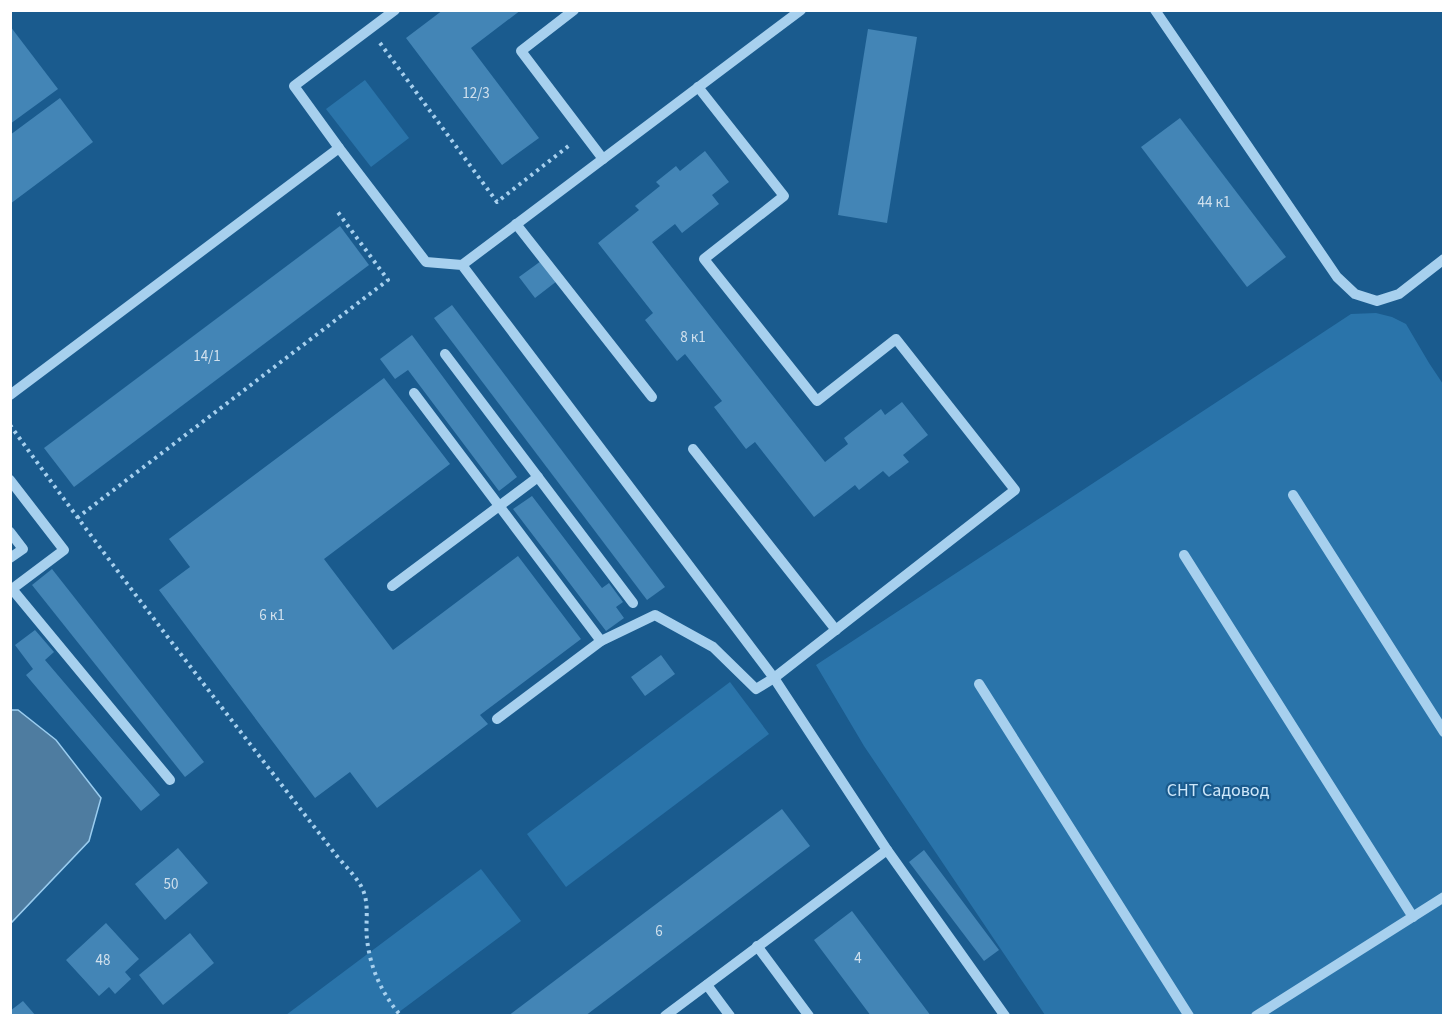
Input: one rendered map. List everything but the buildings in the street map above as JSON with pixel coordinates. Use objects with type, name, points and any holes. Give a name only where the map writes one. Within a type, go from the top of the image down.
[{"type":"street","points":[[395,10],[294,86],[426,262],[462,265],[797,12]]},
{"type":"street","points":[[574,10],[521,51],[603,159]]},
{"type":"street","points":[[1155,10],[1337,277],[1354,294],[1377,301],[1399,294],[1443,259]]},
{"type":"street","points":[[497,719],[601,641],[655,615],[713,647],[756,690],[1015,490],[896,339],[817,401],[711,268],[704,259],[784,196],[698,87]]},
{"type":"street","points":[[10,395],[339,148]]},
{"type":"street","points":[[516,225],[652,397]]},
{"type":"street","points":[[462,265],[774,678],[887,850],[1005,1016]]},
{"type":"street","points":[[445,354],[633,603]]},
{"type":"street","points":[[414,393],[601,641]]},
{"type":"street","points":[[693,449],[836,630]]},
{"type":"street","points":[[392,586],[538,477]]},
{"type":"street","points":[[10,480],[64,550],[12,590],[170,780]]},
{"type":"street","points":[[1293,495],[1443,732]]},
{"type":"street","points":[[10,532],[23,549],[10,558]]},
{"type":"street","points":[[1184,555],[1413,917]]},
{"type":"street","points":[[979,684],[1189,1016]]},
{"type":"street","points":[[665,1016],[887,850]]},
{"type":"street","points":[[1256,1016],[1443,897]]},
{"type":"street","points":[[757,946],[809,1016]]},
{"type":"street","points":[[706,985],[730,1016]]},
{"type":"path","points":[[370,29],[497,202],[584,134]]},
{"type":"path","points":[[77,518],[388,280],[337,211]]},
{"type":"path","points":[[10,425],[77,518],[336,855],[352,872],[363,890],[367,913],[366,939],[378,981],[401,1016]]},
{"type":"green space","points":[[365,80],[409,138],[371,167],[326,109]]},
{"type":"green space","name":"СНТ Садовод","points":[[1376,313],[1406,324],[1443,384],[1443,1015],[1045,1015],[864,746],[816,665],[1351,314]]},
{"type":"green space","points":[[730,682],[769,734],[566,887],[527,834]]},
{"type":"green space","points":[[481,869],[521,921],[395,1015],[286,1015]]},
{"type":"shaded area","points":[[11,710],[18,710],[56,740],[101,798],[89,841],[11,923]]}]
